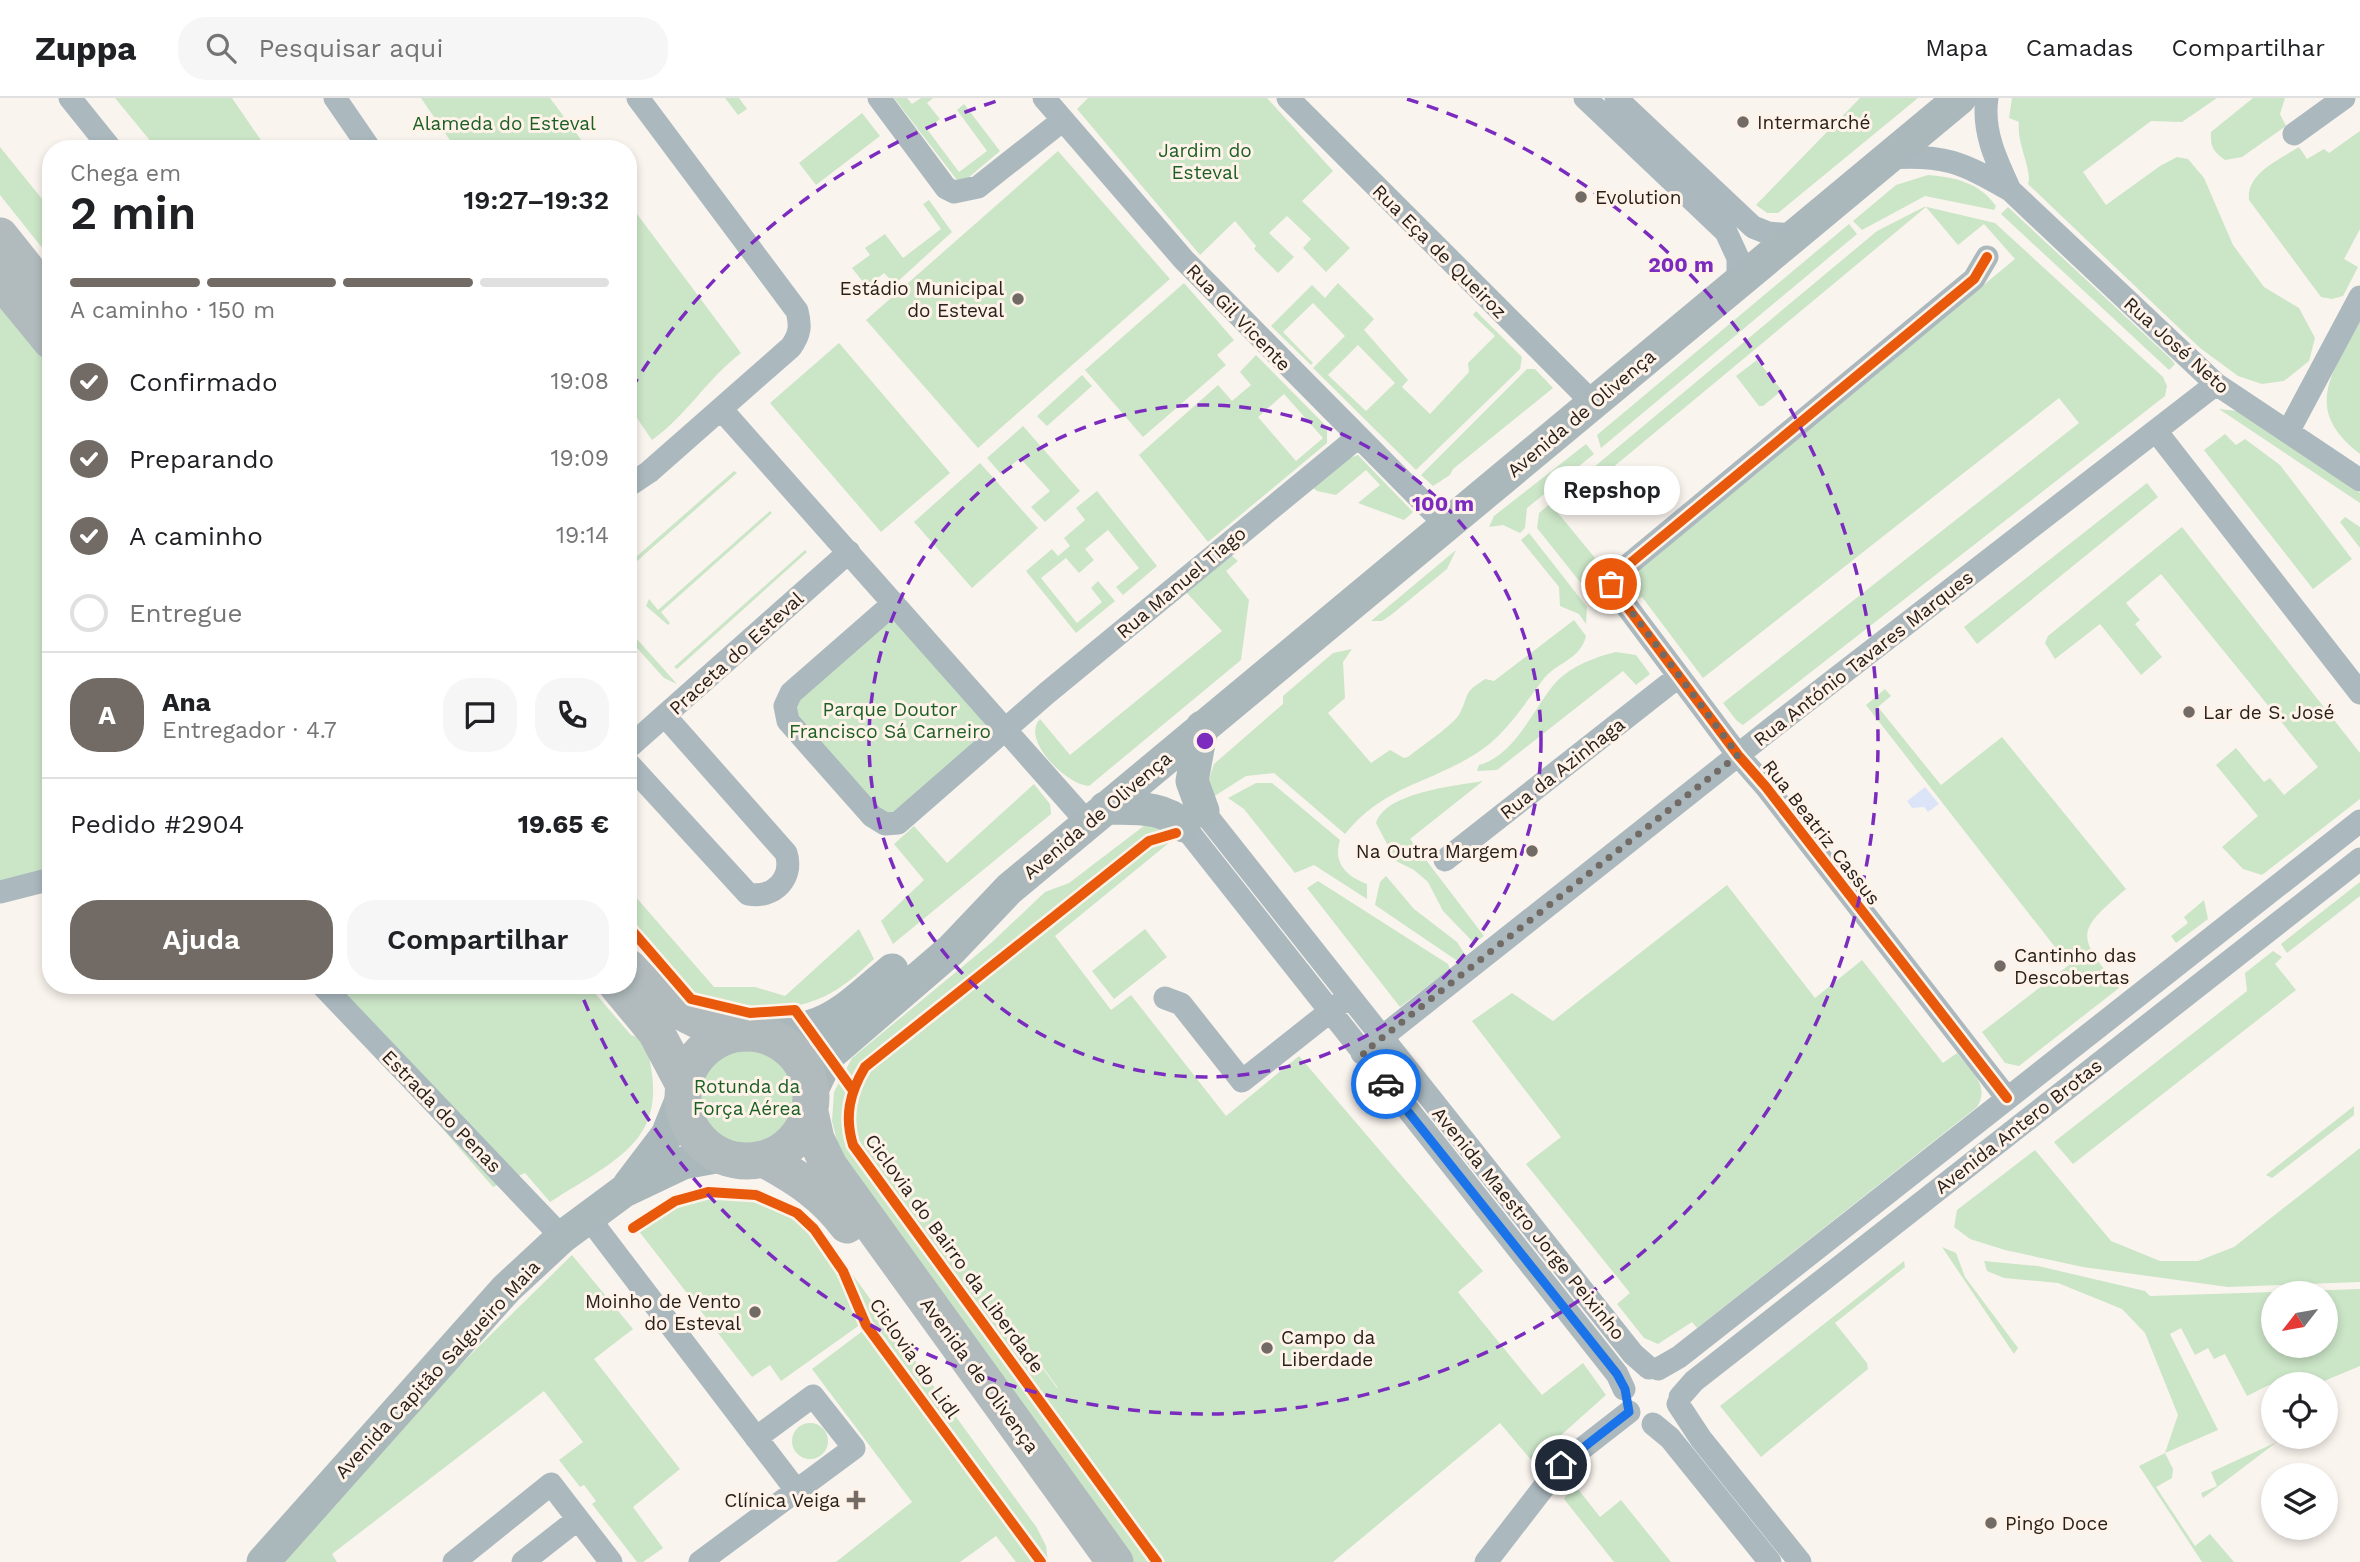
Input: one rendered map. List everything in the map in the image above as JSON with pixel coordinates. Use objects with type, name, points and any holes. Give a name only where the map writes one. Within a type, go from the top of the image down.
[{"type":"main road","name":"Avenida de Olivença","points":[[1115,1562],[828,1166],[816,1139],[811,1102],[830,1055],[950,950],[1009,889],[1096,815],[1960,98]]},
{"type":"main road","points":[[0,236],[42,289]]},
{"type":"main road","points":[[0,279],[42,330]]},
{"type":"main road","points":[[1096,815],[1160,810],[1173,816],[1194,819],[1195,797],[1192,781],[1202,727]]},
{"type":"main road","name":"Avenida de Olivença","points":[[745,1033],[809,1029],[838,1015],[936,935],[1009,889]]},
{"type":"main road","points":[[624,994],[656,1032],[683,1091],[689,1126],[697,1139],[721,1156],[750,1162],[764,1159],[793,1142],[811,1102],[804,1067],[792,1051],[776,1039],[699,1023],[678,1012],[637,978]]},
{"type":"main road","points":[[683,1091],[690,1066],[701,1051],[716,1040],[745,1033]]},
{"type":"main road","name":"Avenida Capitão Salgueiro Maia","points":[[624,1191],[663,1142],[683,1091]]},
{"type":"main road","name":"Avenida Capitão Salgueiro Maia","points":[[263,1562],[488,1308],[562,1237],[624,1191],[683,1163],[721,1156]]},
{"type":"main road","name":"Avenida de Olivença","points":[[764,1159],[805,1181],[839,1214],[1091,1562]]},
{"type":"street","points":[[70,98],[104,140]]},
{"type":"street","points":[[335,98],[364,140]]},
{"type":"street","points":[[637,480],[791,347],[799,336],[800,324],[797,311],[638,98]]},
{"type":"street","points":[[878,98],[946,188],[954,192],[978,187],[1063,120]]},
{"type":"street","name":"Rua Gil Vicente","points":[[1044,98],[1184,260],[1446,525]]},
{"type":"street","name":"Rua Eça de Queiroz","points":[[1288,98],[1593,402]]},
{"type":"street","points":[[1585,98],[1726,232],[1738,258],[1738,282]]},
{"type":"street","points":[[1616,98],[1754,227],[1768,233],[1794,235]]},
{"type":"street","name":"Rua José Neto","points":[[1987,98],[1984,116],[1992,150],[2010,190]]},
{"type":"street","points":[[2294,134],[2344,98]]},
{"type":"street","name":"Rua José Neto","points":[[1886,158],[1942,157],[1972,169],[2010,190],[2216,384],[2360,480]]},
{"type":"street","name":"Rua Beatriz Cassus","points":[[1987,257],[1974,279],[1616,575],[1611,584],[1614,592],[1738,755],[1766,787],[2007,1098]]},
{"type":"street","points":[[2288,432],[2360,297]]},
{"type":"street","name":"Rua António Tavares Marques","points":[[1363,1053],[1738,755],[2216,384]]},
{"type":"street","points":[[721,409],[1006,729],[1096,815]]},
{"type":"street","points":[[2156,431],[2360,693]]},
{"type":"street","name":"Rua Manuel Tiago","points":[[894,603],[791,693],[785,706],[788,721],[872,817],[885,824],[898,823],[1006,729],[1357,437]]},
{"type":"street","name":"Praceta do Esteval","points":[[637,773],[748,894],[764,894],[777,888],[787,877],[789,869],[786,853],[665,716],[849,552]]},
{"type":"street","name":"Rua da Azinhaga","points":[[1445,860],[1679,676]]},
{"type":"street","points":[[637,740],[665,716]]},
{"type":"street","name":"Avenida Maestro Jorge Peixinho","points":[[1194,819],[1349,997],[1633,1354],[1654,1368]]},
{"type":"street","name":"Avenida Maestro Jorge Peixinho","points":[[1194,819],[1330,1012],[1612,1367],[1625,1389]]},
{"type":"street","name":"Avenida Antero Brotas","points":[[1654,1368],[1679,1357],[2360,821]]},
{"type":"street","name":"Avenida Antero Brotas","points":[[1679,1401],[1694,1381],[2360,859]]},
{"type":"street","points":[[0,892],[42,881]]},
{"type":"street","name":"Estrada do Penas","points":[[331,994],[562,1237]]},
{"type":"street","points":[[1164,999],[1181,1004],[1242,1080],[1349,997]]},
{"type":"street","points":[[588,1217],[796,1490]]},
{"type":"street","points":[[1770,1562],[1670,1438],[1653,1424],[1640,1421],[1629,1412],[1625,1389],[1633,1375],[1654,1368],[1672,1376],[1679,1401],[1701,1439],[1800,1562]]},
{"type":"street","points":[[700,1562],[853,1448],[813,1396],[756,1438]]},
{"type":"street","points":[[1653,1424],[1666,1420],[1679,1401]]},
{"type":"street","points":[[1486,1562],[1561,1465],[1629,1412]]},
{"type":"street","points":[[454,1562],[551,1484],[611,1562]]},
{"type":"street","points":[[523,1562],[578,1519]]},
{"type":"green space","points":[[115,98],[232,98],[261,140],[150,140]]},
{"type":"green space","name":"Alameda do Esteval","points":[[421,98],[550,98],[581,140],[450,140]]},
{"type":"green space","points":[[725,98],[739,98],[747,109],[738,115]]},
{"type":"green space","points":[[894,98],[907,98],[912,104],[921,98],[933,98],[927,103],[940,119],[927,129],[959,172],[987,151],[957,110],[964,104],[1000,151],[968,178],[957,180]]},
{"type":"green space","name":"Jardim do Esteval","points":[[1088,98],[1267,98],[1333,171],[1302,201],[1350,248],[1326,272],[1303,248],[1311,239],[1287,216],[1269,233],[1294,257],[1278,273],[1254,249],[1256,246],[1235,221],[1200,255],[1077,109]]},
{"type":"green space","points":[[1860,98],[1918,98],[1778,213],[1767,213],[1756,205]]},
{"type":"green space","points":[[2012,98],[2217,98],[2182,122],[2151,121],[2083,172],[2106,205],[2160,166],[2177,157],[2188,159],[2204,178],[2233,245],[2264,287],[2299,308],[2315,338],[2309,361],[2284,381],[2262,384],[2238,376],[2200,348],[2028,184],[2019,122],[2009,118]]},
{"type":"green space","points":[[2253,98],[2285,98],[2280,114],[2286,126],[2242,157],[2225,160],[2214,149],[2211,132]]},
{"type":"green space","points":[[862,113],[880,136],[816,185],[799,163]]},
{"type":"green space","points":[[2360,131],[2360,229],[2344,259],[2358,267],[2343,296],[2332,299],[2321,297],[2249,200],[2249,191],[2265,168],[2299,147],[2307,159],[2324,149],[2329,153]]},
{"type":"green space","points":[[0,147],[42,199],[42,248],[0,195]]},
{"type":"green space","name":"Estádio Municipal do Esteval","points":[[1058,151],[1170,279],[978,448],[866,320]]},
{"type":"green space","points":[[1928,175],[1948,177],[1975,187],[1996,206],[1994,210],[1925,196],[1862,230],[1853,221],[1896,185]]},
{"type":"green space","points":[[929,200],[952,232],[895,284],[884,273],[867,287],[852,268],[870,255],[865,248],[885,234],[903,258],[941,229],[923,204]]},
{"type":"green space","points":[[1924,207],[1558,513],[1600,564],[1592,579],[1592,597],[1537,528],[1539,513],[1877,231]]},
{"type":"green space","points":[[1926,207],[1995,223],[2163,377],[2167,386],[2165,396],[1743,725],[1723,703],[2079,423],[2059,398],[1703,678],[1642,597],[1634,600],[1624,583],[2015,259],[1984,224],[1958,245]]},
{"type":"green space","points":[[2008,207],[2175,364],[2169,370],[2001,214]]},
{"type":"green space","points":[[637,214],[741,353],[676,420],[652,440],[637,418]]},
{"type":"green space","points":[[1849,224],[1857,234],[1601,448],[1597,435]]},
{"type":"green space","points":[[1184,283],[1234,340],[1217,355],[1226,365],[1143,437],[1085,370]]},
{"type":"green space","points":[[1338,283],[1374,319],[1364,330],[1408,380],[1402,387],[1430,414],[1469,372],[1468,363],[1495,336],[1473,315],[1476,311],[1522,357],[1520,369],[1416,470],[1313,368],[1345,336],[1313,303],[1283,332],[1313,363],[1311,365],[1271,326],[1312,285],[1325,298]],"holes":[[[1358,345],[1395,383],[1366,411],[1328,375]]]},
{"type":"green space","points":[[0,287],[42,337],[42,881],[0,892]]},
{"type":"green space","points":[[2360,320],[2360,454],[2342,437],[2331,421],[2327,406],[2333,374]]},
{"type":"green space","points":[[839,343],[950,473],[881,532],[770,403]]},
{"type":"green space","points":[[1256,355],[1327,427],[1327,443],[1208,542],[1139,455],[1218,385],[1232,401],[1251,385],[1240,372]],"holes":[[[1284,394],[1323,438],[1296,461],[1258,417]]]},
{"type":"green space","points":[[1757,360],[1780,388],[1780,392],[1763,406],[1759,406],[1736,376]]},
{"type":"green space","points":[[1527,369],[1535,369],[1553,388],[1453,469],[1450,475],[1433,486],[1421,475]]},
{"type":"green space","points":[[1082,375],[1092,386],[1047,426],[1037,416]]},
{"type":"green space","points":[[2219,409],[2237,411],[2360,493],[2360,503]]},
{"type":"green space","points":[[1023,426],[1080,491],[1045,522],[1031,507],[1050,491],[1020,458],[1001,474],[987,458]]},
{"type":"green space","points":[[2225,434],[2236,445],[2245,439],[2280,465],[2352,559],[2313,589],[2204,450]]},
{"type":"green space","points":[[1586,444],[1594,454],[1527,508],[1525,528],[1520,533],[1503,525],[1489,527],[1494,516]]},
{"type":"green space","points":[[1358,455],[1413,512],[1404,520],[1358,503],[1380,485],[1366,470],[1336,495],[1317,491],[1312,487],[1346,459]]},
{"type":"green space","points":[[980,463],[1038,528],[972,588],[914,522]]},
{"type":"green space","points":[[734,471],[737,473],[637,561],[637,556]]},
{"type":"green space","points":[[2147,483],[2158,497],[1977,644],[1964,627]]},
{"type":"green space","points":[[1097,491],[1157,566],[1123,595],[1116,587],[1139,568],[1108,530],[1085,549],[1094,560],[1079,573],[1066,558],[1041,578],[1077,623],[1102,602],[1091,588],[1098,581],[1115,601],[1076,633],[1026,571],[1052,549],[1058,556],[1070,546],[1064,538],[1085,520],[1076,508]]},
{"type":"green space","points":[[770,511],[772,513],[661,612],[670,623],[668,625],[646,606],[649,599],[658,610]]},
{"type":"green space","points":[[2345,517],[2360,527],[2360,548],[2340,522]]},
{"type":"green space","points":[[2182,527],[2360,753],[2360,799],[2262,875],[2243,869],[2222,847],[2258,816],[2216,765],[2236,748],[2264,782],[2270,778],[2284,795],[2318,767],[2161,574],[2126,603],[2140,620],[2135,624],[2162,657],[2141,675],[2100,624],[2055,659],[2045,643],[2048,636]]},
{"type":"green space","points":[[1529,533],[1587,607],[1586,624],[1579,614],[1560,606],[1559,587],[1521,540]]},
{"type":"green space","points":[[805,550],[807,552],[677,669],[674,667]]},
{"type":"green space","points":[[1456,550],[1447,569],[1391,615],[1382,621],[1371,621]]},
{"type":"green space","points":[[1231,555],[1238,561],[1226,571],[1249,600],[1241,660],[1089,786],[1069,778],[1041,749],[1035,728],[1040,719],[1070,755],[1222,631],[1186,592]]},
{"type":"green space","name":"Parque Doutor Francisco Sá Carneiro","points":[[889,620],[895,620],[992,730],[905,811],[885,815],[794,716],[797,697]]},
{"type":"green space","points":[[1574,620],[1586,636],[1583,644],[1573,656],[1547,675],[1496,738],[1477,753],[1376,805],[1345,834],[1274,773],[1246,776],[1213,797],[1208,782],[1214,764],[1283,704],[1283,696],[1333,653],[1352,649],[1343,662],[1345,698],[1328,713],[1371,763],[1390,750],[1404,758],[1408,757],[1457,718],[1473,688],[1485,679],[1494,681]]},
{"type":"green space","points":[[637,639],[677,684],[664,678],[637,648]]},
{"type":"green space","points":[[1616,652],[1636,655],[1650,674],[1636,685],[1623,671],[1497,770],[1477,771],[1479,765],[1492,760],[1514,741],[1557,681],[1584,663]]},
{"type":"green space","points":[[1885,689],[1891,696],[1878,707],[1941,785],[2002,737],[2126,889],[2097,916],[2087,935],[2095,956],[2119,988],[2019,1066],[2005,1063],[1982,1032],[2069,965],[1866,705]]},
{"type":"green space","points":[[1483,781],[1410,839],[1484,936],[1474,943],[1443,911],[1428,882],[1414,870],[1396,861],[1376,823],[1382,812],[1407,797],[1439,788]]},
{"type":"green space","points":[[1256,783],[1272,783],[1340,840],[1340,861],[1347,872],[1367,884],[1367,899],[1314,865],[1295,873],[1244,809],[1228,798]]},
{"type":"green space","points":[[1034,784],[1050,804],[1051,814],[893,944],[881,921],[924,880],[894,844],[914,826],[947,863]]},
{"type":"green space","points":[[1145,825],[1161,828],[1164,832],[1153,833],[862,1062],[846,1093],[843,1115],[849,1149],[1149,1562],[1132,1562],[840,1153],[832,1121],[834,1092],[852,1058],[991,943],[1045,892],[1069,883]]},
{"type":"green space","name":"Campo da Liberdade","points":[[1170,842],[1055,936],[1111,1010],[1131,995],[1226,1116],[1299,1056],[1483,1271],[1458,1292],[1542,1395],[1583,1363],[1606,1395],[1532,1461],[1500,1423],[1333,1562],[1162,1562],[855,1136],[855,1103],[859,1088],[868,1073],[1147,848]],"holes":[[[957,1250],[1058,1388],[1057,1388]]]},
{"type":"green space","points":[[1386,876],[1414,909],[1457,942],[1466,956],[1459,962],[1375,905],[1380,882]]},
{"type":"green space","points":[[1318,881],[1448,964],[1450,969],[1400,1007],[1307,888]]},
{"type":"green space","points":[[2360,882],[2360,896],[2287,953],[2281,944]]},
{"type":"green space","points":[[1727,885],[1815,998],[1862,960],[1943,1063],[1957,1053],[1977,1079],[1982,1092],[1981,1099],[1977,1107],[1697,1328],[1692,1322],[1658,1344],[1644,1338],[1617,1304],[1630,1293],[1526,1164],[1561,1137],[1472,1021],[1512,993],[1553,1021]]},
{"type":"green space","points":[[637,898],[714,987],[755,987],[785,996],[859,929],[874,959],[843,986],[798,1005],[741,1008],[705,1000],[689,992],[637,931]]},
{"type":"green space","points":[[2204,900],[2208,919],[2176,943],[2171,936],[2188,923],[2184,917]]},
{"type":"green space","points":[[1145,929],[1167,957],[1114,999],[1092,971]]},
{"type":"green space","points":[[2273,951],[2282,957],[2275,964],[2296,990],[2073,1164],[2054,1142],[2247,991],[2245,973]]},
{"type":"green space","points":[[326,994],[596,994],[631,1035],[644,1039],[652,1072],[653,1100],[647,1122],[636,1140],[620,1156],[550,1202],[525,1173],[493,1187]]},
{"type":"green space","name":"Rotunda da Força Aérea","points":[[747,1047],[775,1055],[789,1069],[797,1097],[789,1125],[775,1139],[747,1147],[719,1139],[705,1125],[697,1097],[705,1069],[719,1055]]},
{"type":"green space","points":[[2354,1106],[2354,1115],[2272,1178],[2266,1175]]},
{"type":"green space","points":[[2360,1148],[2360,1282],[2261,1281],[2261,1286],[2228,1287],[2083,1267],[2005,1250],[1970,1239],[1954,1227],[1957,1210],[2035,1150],[2111,1241],[2160,1261],[2198,1261],[2234,1247]]},
{"type":"green space","points":[[732,1197],[759,1203],[781,1212],[799,1225],[827,1258],[861,1324],[781,1381],[770,1365],[752,1377],[638,1230],[661,1215],[693,1201]]},
{"type":"green space","points":[[1942,1247],[1956,1253],[1965,1277],[2018,1348],[2014,1354]]},
{"type":"green space","points":[[572,1255],[633,1329],[594,1359],[680,1469],[633,1507],[663,1548],[643,1562],[637,1562],[592,1504],[596,1501],[584,1485],[580,1487],[559,1460],[583,1442],[544,1391],[332,1554],[337,1562],[279,1562],[462,1363]]},
{"type":"green space","points":[[1904,1261],[1905,1267],[1835,1323],[1867,1363],[1868,1369],[1761,1457],[1720,1406]]},
{"type":"green space","points":[[1984,1261],[2038,1266],[2145,1291],[2150,1296],[2261,1292],[2261,1358],[2338,1358],[2338,1290],[2360,1289],[2360,1366],[2338,1375],[2338,1372],[2261,1372],[2261,1389],[2247,1396],[2225,1354],[2214,1359],[2208,1348],[2195,1355],[2181,1328],[2170,1334],[2218,1430],[2165,1453],[2178,1415],[2145,1333],[2122,1309],[2058,1283],[2004,1278],[1987,1271]]},
{"type":"green space","points":[[852,1274],[1037,1528],[1046,1546],[1048,1562],[871,1322],[861,1305]]},
{"type":"green space","points":[[864,1330],[1033,1562],[1016,1562],[996,1536],[960,1562],[836,1562],[912,1502],[812,1369]]},
{"type":"green space","points":[[810,1423],[822,1429],[828,1441],[822,1453],[810,1459],[798,1453],[792,1441],[798,1429]]},
{"type":"green space","points":[[2262,1449],[2268,1449],[2203,1498],[2201,1493],[2217,1486],[2211,1472]]},
{"type":"green space","points":[[2165,1453],[2173,1469],[2172,1478],[2156,1487],[2195,1546],[2210,1534],[2234,1562],[2202,1562],[2139,1466]]},
{"type":"green space","points":[[1574,1484],[1600,1517],[1621,1500],[1671,1562],[1614,1562],[1564,1499]]},
{"type":"water","points":[[1925,787],[1939,804],[1928,812],[1924,807],[1912,808],[1907,801]]},
{"type":"cycle path","points":[[1987,257],[1974,279],[1616,575],[1610,584],[1738,755],[1766,787],[2007,1098]]},
{"type":"cycle path","name":"Ciclovia do Bairro da Liberdade","points":[[1157,1562],[853,1145],[849,1114],[852,1095],[865,1067],[1149,841],[1176,833]]},
{"type":"cycle path","points":[[637,936],[691,999],[750,1013],[795,1010],[852,1089]]},
{"type":"cycle path","name":"Ciclovia do Lidl","points":[[633,1228],[675,1201],[708,1192],[756,1195],[797,1213],[814,1229],[843,1271],[866,1325],[1041,1562]]},
{"type":"way so far","points":[[1386,1084],[1363,1053],[1738,755],[1614,592],[1611,584]]},
{"type":"place","name":"Intermarché","points":[[1743,122]]},
{"type":"place","name":"Evolution","points":[[1581,197]]},
{"type":"place","name":"Estádio Municipal do Esteval","points":[[1018,299]]},
{"type":"place","name":"Repshop","points":[[1611,584]]},
{"type":"place","name":"Lar de S. José","points":[[2189,712]]},
{"type":"place","name":"Na Outra Margem","points":[[1532,851]]},
{"type":"place","name":"Cantinho das Descobertas","points":[[2000,966]]},
{"type":"place","name":"Moinho de Vento do Esteval","points":[[755,1312]]},
{"type":"place","name":"Campo da Liberdade","points":[[1267,1348]]},
{"type":"place","name":"Clínica Veiga","points":[[856,1500]]},
{"type":"place","name":"Pingo Doce","points":[[1991,1523]]},
{"type":"route","points":[[1386,1084],[1617,1374],[1625,1389],[1625,1405],[1629,1412],[1561,1465]]}]
